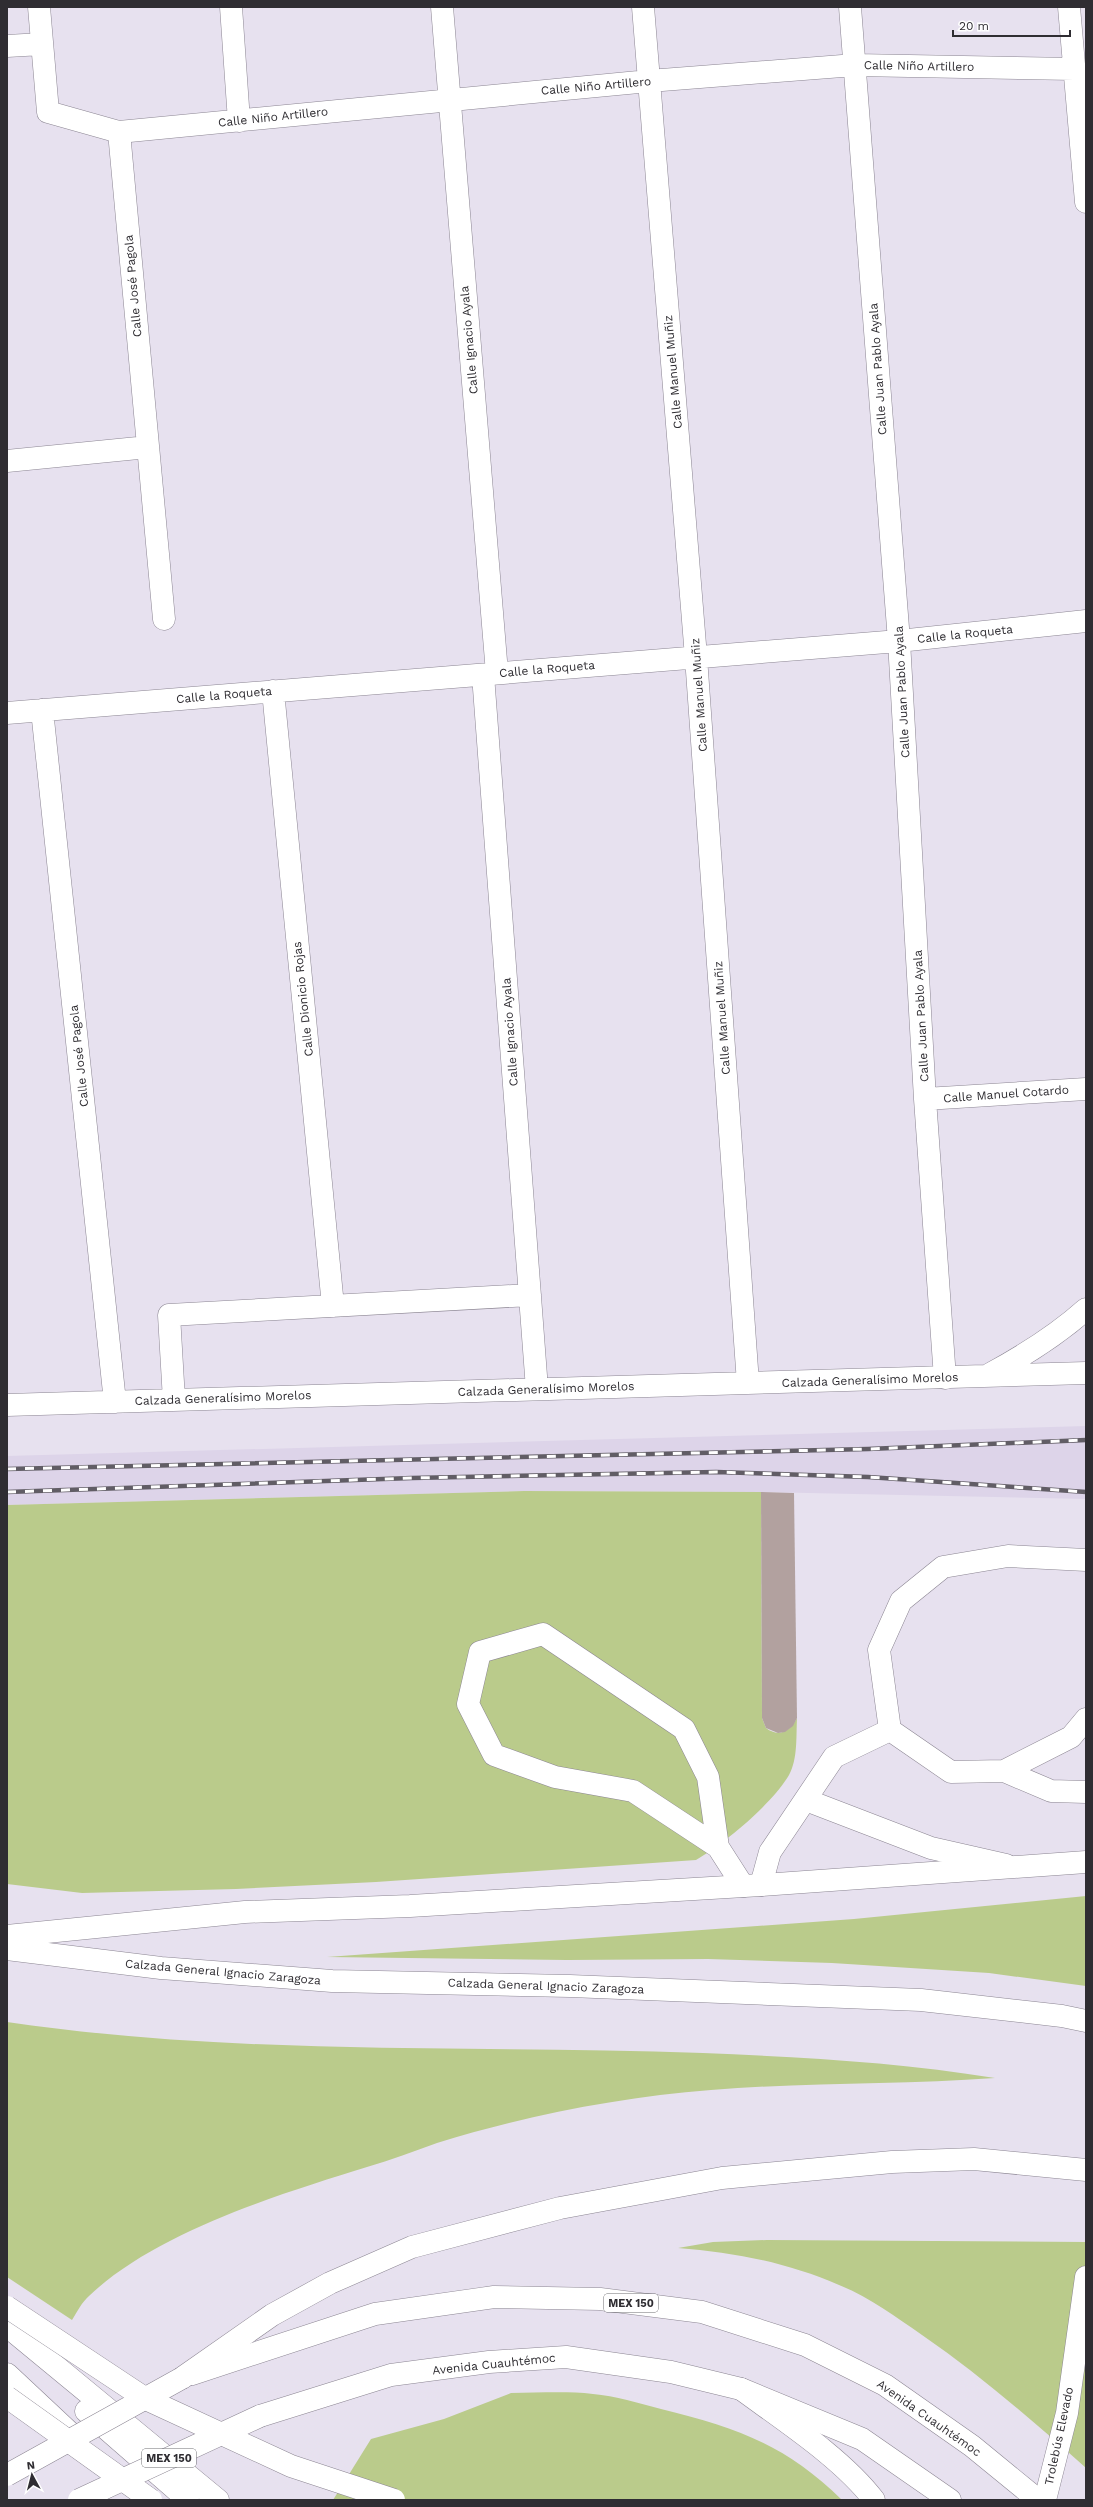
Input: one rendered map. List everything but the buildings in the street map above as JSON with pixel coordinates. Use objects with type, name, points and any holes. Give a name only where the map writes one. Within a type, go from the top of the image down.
[{"type":"main road","points":[[39,7],[48,112],[119,132]]},
{"type":"main road","points":[[231,7],[239,121]]},
{"type":"main road","name":"Calle Ignacio Ayala","points":[[442,7],[490,674],[537,1389]]},
{"type":"main road","name":"Calle Manuel Muñiz","points":[[643,7],[696,658],[748,1383]]},
{"type":"main road","name":"Calle Juan Pablo Ayala","points":[[850,7],[899,641],[925,1099],[945,1378]]},
{"type":"main road","points":[[1075,20],[1074,69],[1086,202]]},
{"type":"main road","points":[[7,46],[42,44]]},
{"type":"main road","name":"Calle Niño Artillero","points":[[119,132],[649,81],[855,65],[1074,69]]},
{"type":"main road","name":"Calle José Pagola","points":[[119,132],[164,619]]},
{"type":"main road","points":[[7,461],[148,447]]},
{"type":"main road","name":"Calle la Roqueta","points":[[7,712],[899,641],[1086,621]]},
{"type":"main road","name":"Calle Dionicio Rojas","points":[[273,691],[333,1306]]},
{"type":"main road","name":"Calle José Pagola","points":[[42,710],[116,1402]]},
{"type":"main road","name":"Calle Manuel Cotardo","points":[[925,1099],[1086,1089]]},
{"type":"main road","points":[[174,1400],[169,1315],[530,1295]]},
{"type":"main road","points":[[986,1376],[1028,1354],[1067,1326],[1086,1309]]},
{"type":"main road","name":"Calzada Generalísimo Morelos","points":[[7,1405],[1086,1373]]},
{"type":"main road","points":[[1086,1560],[1008,1556],[943,1567],[901,1601],[880,1650],[890,1730],[951,1772],[1004,1771],[1078,1737],[1086,1719]]},
{"type":"main road","points":[[718,1847],[708,1777],[684,1729],[543,1634],[480,1652],[468,1704],[494,1754],[555,1777],[633,1791],[718,1847],[752,1885]]},
{"type":"main road","points":[[752,1885],[770,1852],[834,1757],[890,1730]]},
{"type":"main road","points":[[1004,1771],[1051,1791],[1086,1792]]},
{"type":"main road","points":[[806,1800],[931,1848],[1017,1868]]},
{"type":"main road","points":[[7,1936],[244,1912],[410,1906],[1017,1868],[1086,1862]]},
{"type":"main road","name":"Calzada General Ignacio Zaragoza","points":[[7,1949],[162,1968],[332,1981],[570,1986],[921,2000],[1062,2016],[1086,2021]]},
{"type":"main road","points":[[7,2476],[182,2378],[272,2315],[330,2283],[412,2247],[560,2208],[722,2178],[892,2162],[974,2159],[1086,2170]]},
{"type":"main road","name":"Trolebús Elevado","points":[[1045,2500],[1067,2413],[1086,2277]]},
{"type":"main road","name":"Avenida Cuauhtémoc","points":[[182,2378],[375,2314],[494,2297],[600,2299],[702,2312],[805,2346],[885,2385],[972,2446],[1038,2500]]},
{"type":"main road","points":[[7,2307],[146,2399],[291,2466],[394,2500]]},
{"type":"main road","points":[[7,2326],[218,2500]]},
{"type":"main road","points":[[7,2342],[188,2500]]},
{"type":"main road","name":"Avenida Cuauhtémoc","points":[[79,2500],[260,2416],[391,2375],[489,2362],[566,2357],[670,2372],[741,2389],[862,2439],[950,2500]]},
{"type":"main road","points":[[7,2374],[140,2500]]},
{"type":"main road","points":[[741,2389],[816,2445],[865,2488],[874,2500]]},
{"type":"main road","points":[[7,2397],[151,2500]]},
{"type":"shaded area","points":[[1086,1426],[1086,1499],[761,1492],[524,1491],[7,1505],[7,1456]]},
{"type":"green space","points":[[524,1491],[761,1492],[762,1718],[766,1728],[780,1733],[788,1730],[797,1718],[795,1755],[789,1775],[771,1798],[747,1822],[720,1844],[696,1860],[376,1882],[236,1889],[82,1893],[7,1884],[7,1505]]},
{"type":"green space","points":[[1086,1896],[1086,1986],[989,1973],[832,1963],[708,1959],[567,1960],[327,1957],[854,1919]]},
{"type":"green space","points":[[7,2022],[93,2033],[267,2045],[616,2051],[776,2056],[886,2064],[959,2072],[995,2078],[924,2082],[747,2087],[676,2093],[642,2097],[572,2109],[504,2124],[437,2143],[258,2203],[183,2234],[148,2253],[117,2273],[86,2298],[72,2320],[7,2277]]},
{"type":"green space","points":[[767,2240],[1086,2242],[1086,2468],[965,2366],[902,2321],[861,2295],[800,2270],[720,2252],[678,2248],[713,2242]]},
{"type":"green space","points":[[552,2392],[601,2395],[636,2402],[713,2423],[737,2431],[780,2452],[821,2481],[842,2500],[333,2500],[371,2439],[444,2419],[511,2393]]},
{"type":"railway","points":[[7,1469],[868,1449],[1086,1440]]},
{"type":"railway","points":[[7,1492],[412,1478],[716,1472],[868,1477],[1086,1492]]}]
